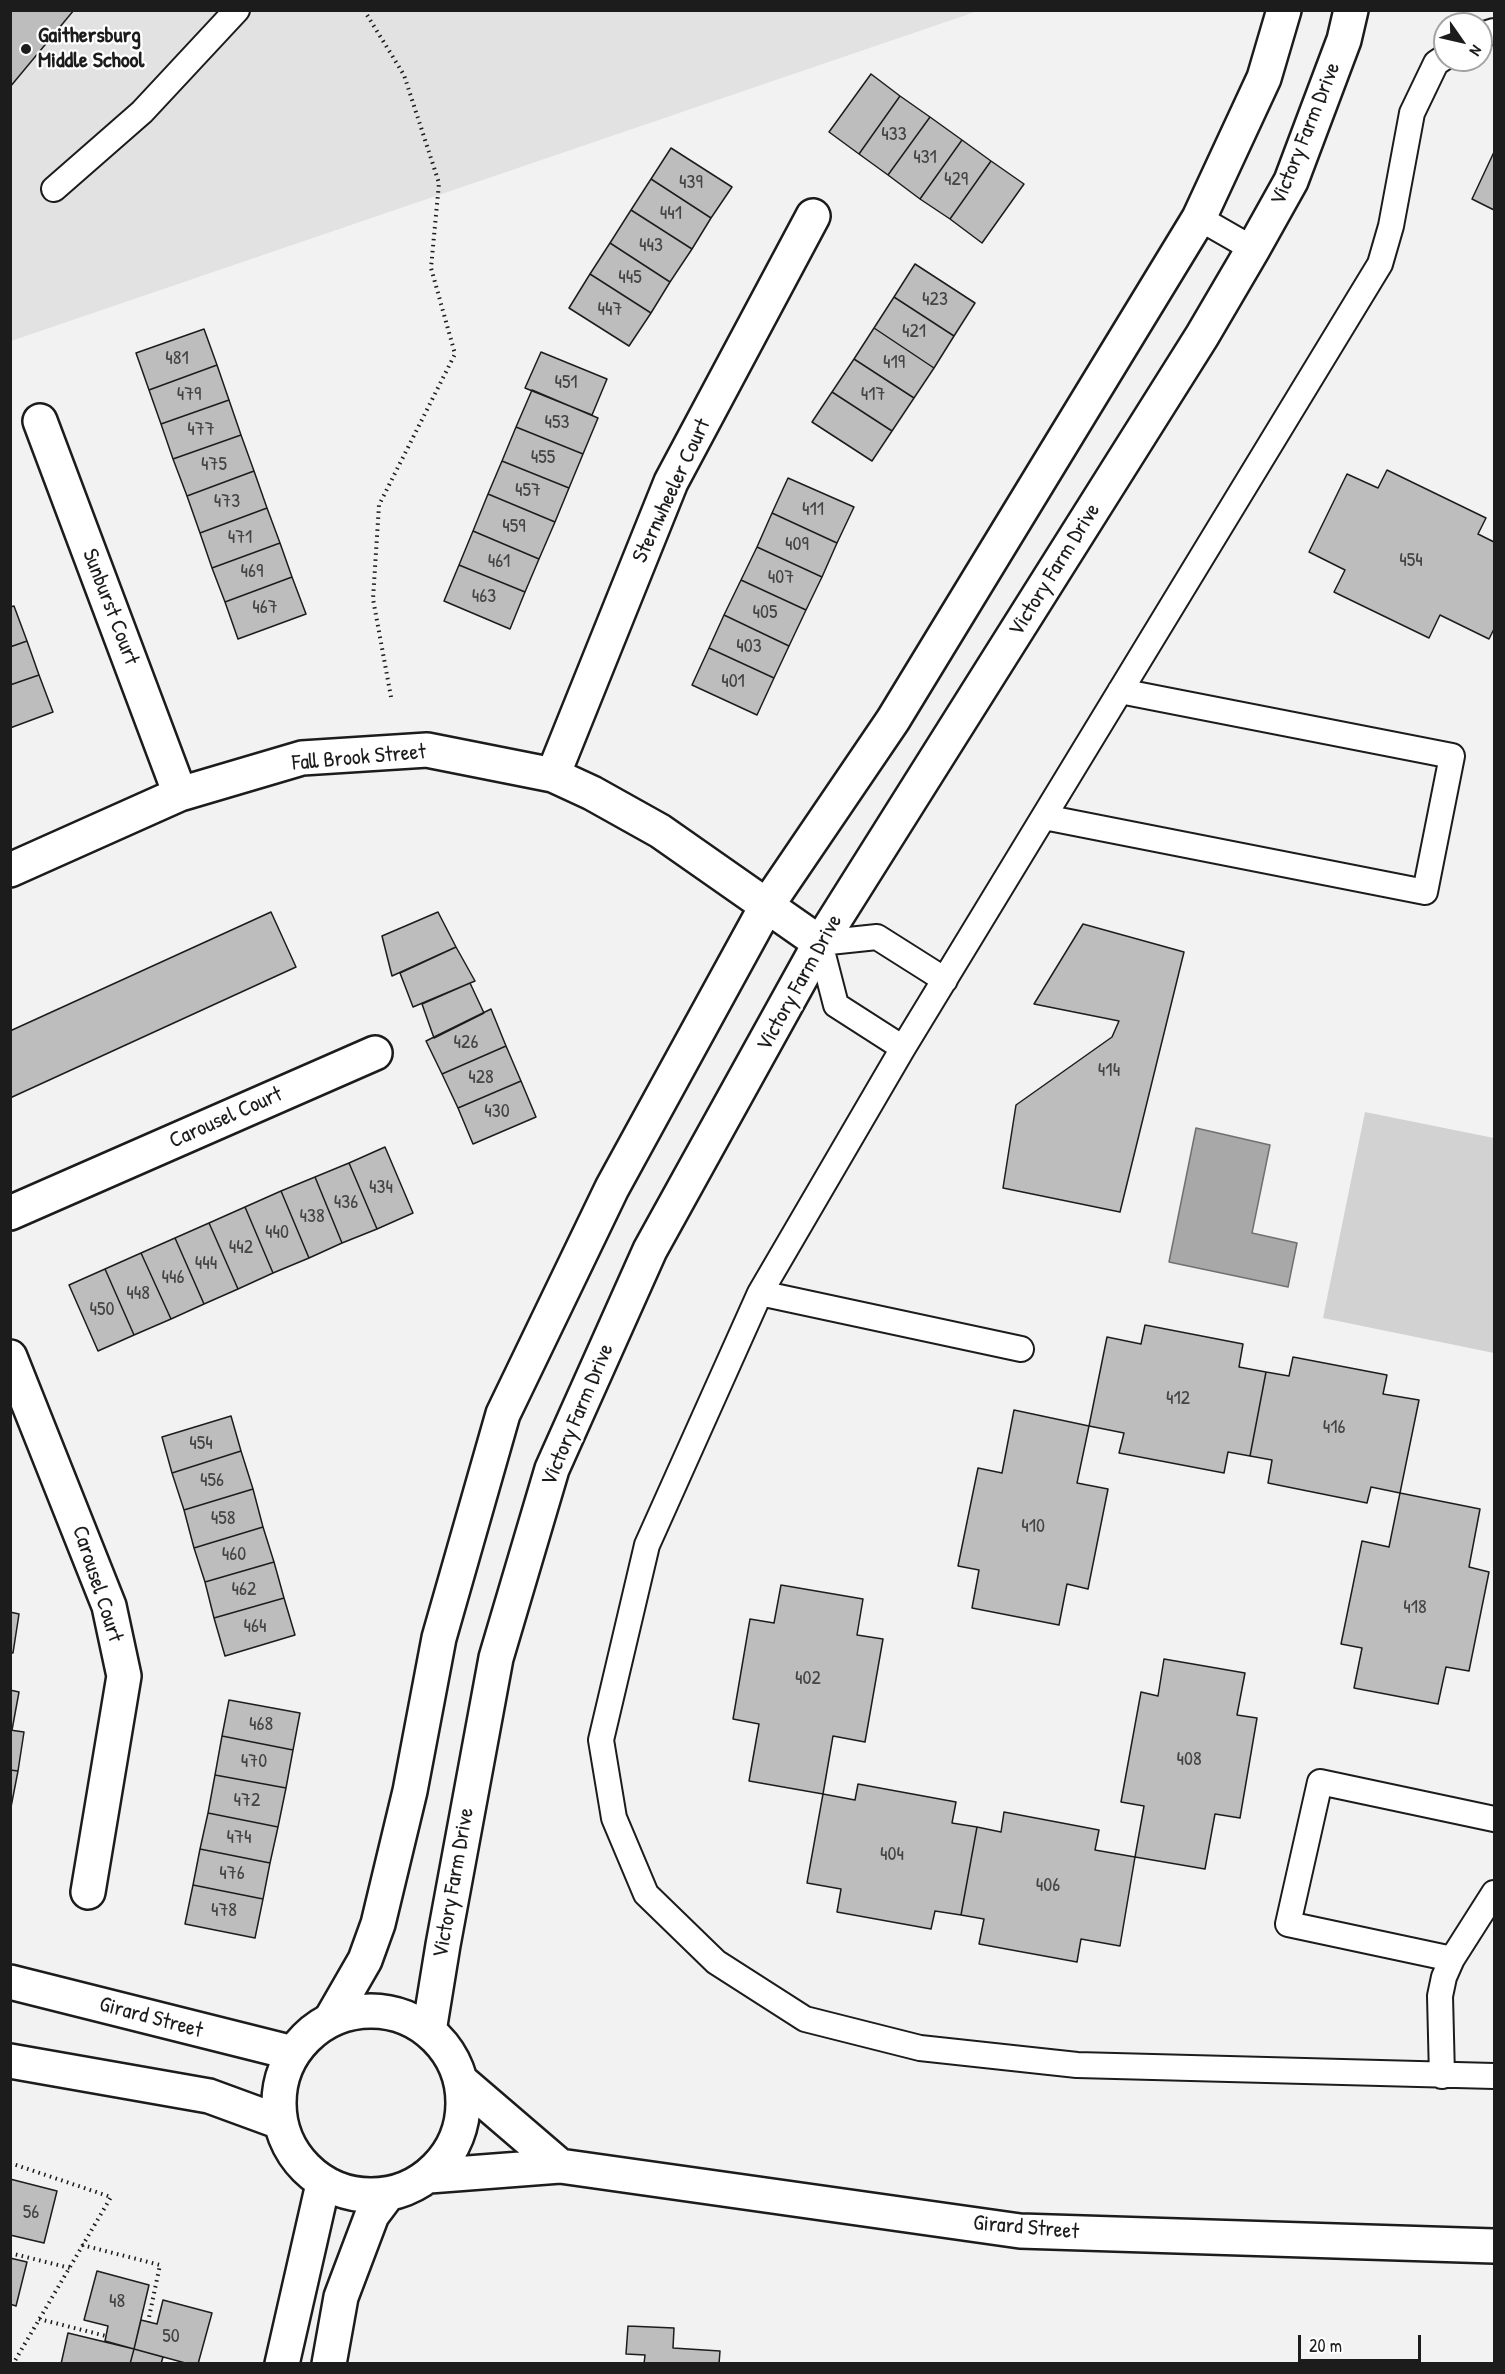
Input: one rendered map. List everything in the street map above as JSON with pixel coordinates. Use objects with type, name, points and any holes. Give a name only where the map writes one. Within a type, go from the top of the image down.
[{"type":"street","points":[[331,2019],[356,2012],[382,2011],[407,2018],[429,2031],[449,2053],[461,2081],[464,2111],[457,2140],[429,2176],[387,2195],[354,2195],[324,2184],[295,2157],[280,2122],[279,2086],[293,2053],[331,2019],[365,1960],[378,1924],[410,1791],[440,1638],[503,1414],[612,1188],[766,907],[893,720],[1199,218],[1264,78],[1284,10]]},
{"type":"street","name":"Victory Farm Drive","points":[[429,2031],[496,1658],[552,1470],[650,1250],[820,944],[1189,356],[1253,249],[1291,180],[1344,40],[1351,10]]},
{"type":"street","name":"Sternwheeler Court","points":[[553,775],[671,482],[813,216]]},
{"type":"street","name":"Sunburst Court","points":[[40,421],[180,794]]},
{"type":"street","name":"Fall Brook Street","points":[[10,870],[180,794],[302,758],[428,750],[553,775],[592,793],[660,831],[820,944]]},
{"type":"street","name":"Carousel Court","points":[[10,1213],[375,1053]]},
{"type":"street","name":"Carousel Court","points":[[10,1357],[109,1606],[124,1676],[88,1892]]},
{"type":"street","name":"Girard Street","points":[[10,1982],[293,2053]]},
{"type":"street","points":[[10,2061],[209,2096],[280,2122]]},
{"type":"street","points":[[461,2081],[560,2166]]},
{"type":"street","name":"Girard Street","points":[[429,2176],[560,2166],[1020,2231],[1494,2247]]},
{"type":"street","points":[[282,2364],[324,2184]]},
{"type":"street","points":[[329,2364],[341,2297],[372,2215],[387,2195]]},
{"type":"lane","points":[[54,189],[142,112],[237,10]]},
{"type":"lane","points":[[1433,69],[1412,113],[1391,226],[1380,264],[903,1048],[760,1293],[646,1545],[601,1740],[614,1818],[646,1894],[716,1962],[805,2019],[920,2048],[1077,2065],[1494,2076]]},
{"type":"lane","points":[[1199,218],[1253,249]]},
{"type":"lane","points":[[1044,817],[1425,892],[1452,756],[1120,691]]},
{"type":"lane","points":[[903,1048],[836,1005],[820,944],[877,937],[945,980]]},
{"type":"lane","points":[[760,1293],[1021,1349]]},
{"type":"lane","points":[[1452,1959],[1288,1924],[1320,1782],[1494,1819]]},
{"type":"lane","points":[[1442,2076],[1440,1996],[1452,1959],[1494,1893]]},
{"type":"path","points":[[364,10],[404,75],[439,183],[431,268],[456,354],[379,505],[373,599],[391,697]]},
{"type":"path","points":[[10,2163],[111,2198],[13,2364]]},
{"type":"path","points":[[82,2246],[160,2265],[148,2322]]},
{"type":"path","points":[[10,2253],[70,2268]]},
{"type":"path","points":[[39,2319],[106,2336]]},
{"type":"shaded area","points":[[11,10],[978,11],[11,341]]},
{"type":"shaded area","points":[[1365,1112],[1494,1138],[1494,1353],[1323,1318]]},
{"type":"shaded area","points":[[1196,1128],[1270,1145],[1252,1233],[1297,1243],[1288,1287],[1169,1262]]},
{"type":"building","name":"Gaithersburg Middle School","points":[[10,10],[74,10],[10,87]]},
{"type":"building","points":[[871,74],[900,96],[859,154],[829,132]]},
{"type":"building","points":[[900,96],[930,117],[888,175],[859,154]]},
{"type":"building","points":[[930,117],[962,140],[920,199],[888,175]]},
{"type":"building","points":[[962,140],[991,161],[950,219],[920,199]]},
{"type":"building","points":[[671,148],[732,187],[711,218],[651,179]]},
{"type":"building","points":[[1494,152],[1494,210],[1472,199]]},
{"type":"building","points":[[991,161],[1024,184],[982,243],[950,219]]},
{"type":"building","points":[[651,179],[711,218],[692,249],[631,210]]},
{"type":"building","points":[[631,210],[692,249],[670,282],[610,243]]},
{"type":"building","points":[[610,243],[670,282],[651,313],[590,274]]},
{"type":"building","points":[[915,264],[975,303],[954,336],[894,297]]},
{"type":"building","points":[[590,274],[651,313],[629,346],[569,308]]},
{"type":"building","points":[[894,297],[954,336],[934,368],[874,328]]},
{"type":"building","points":[[874,328],[934,368],[914,398],[854,359]]},
{"type":"building","points":[[204,329],[217,365],[149,390],[136,353]]},
{"type":"building","points":[[541,352],[607,379],[592,415],[525,388]]},
{"type":"building","points":[[854,359],[914,398],[892,431],[832,392]]},
{"type":"building","points":[[217,365],[229,400],[161,424],[149,390]]},
{"type":"building","points":[[532,390],[598,418],[583,454],[516,427]]},
{"type":"building","points":[[832,392],[892,431],[872,461],[812,422]]},
{"type":"building","points":[[229,400],[241,435],[173,459],[161,424]]},
{"type":"building","points":[[516,427],[583,454],[569,488],[502,461]]},
{"type":"building","points":[[241,435],[254,471],[187,496],[173,459]]},
{"type":"building","points":[[502,461],[569,488],[555,522],[488,494]]},
{"type":"building","points":[[1387,470],[1486,518],[1478,534],[1494,542],[1494,629],[1489,639],[1440,615],[1429,638],[1334,592],[1345,570],[1309,552],[1347,474],[1378,488]]},
{"type":"building","points":[[254,471],[267,508],[200,533],[187,496]]},
{"type":"building","points":[[788,478],[854,507],[837,543],[772,513]]},
{"type":"building","points":[[488,494],[555,522],[539,559],[473,531]]},
{"type":"building","points":[[267,508],[280,543],[212,568],[200,533]]},
{"type":"building","points":[[772,513],[837,543],[822,577],[757,547]]},
{"type":"building","points":[[473,531],[539,559],[525,592],[459,565]]},
{"type":"building","points":[[280,543],[292,577],[225,602],[212,568]]},
{"type":"building","points":[[757,547],[822,577],[806,610],[741,580]]},
{"type":"building","points":[[459,565],[525,592],[510,629],[444,601]]},
{"type":"building","points":[[292,577],[306,614],[238,639],[225,602]]},
{"type":"building","points":[[741,580],[806,610],[789,646],[724,615]]},
{"type":"building","points":[[14,606],[27,641],[10,647],[10,607]]},
{"type":"building","points":[[724,615],[789,646],[774,678],[709,648]]},
{"type":"building","points":[[27,641],[39,675],[10,685],[10,647]]},
{"type":"building","points":[[709,648],[774,678],[757,715],[692,685]]},
{"type":"building","points":[[39,675],[53,712],[10,728],[10,685]]},
{"type":"building","points":[[271,912],[296,967],[10,1098],[10,1031]]},
{"type":"building","points":[[438,912],[456,947],[392,976],[382,936]]},
{"type":"building","points":[[1083,924],[1184,952],[1120,1212],[1003,1188],[1016,1105],[1112,1037],[1119,1021],[1034,1004]]},
{"type":"building","points":[[456,947],[475,981],[413,1007],[400,973]]},
{"type":"building","points":[[470,983],[484,1013],[434,1038],[422,1004]]},
{"type":"building","points":[[491,1009],[506,1046],[442,1074],[426,1041]]},
{"type":"building","points":[[506,1046],[521,1081],[458,1108],[442,1074]]},
{"type":"building","points":[[521,1081],[536,1117],[473,1144],[458,1108]]},
{"type":"building","points":[[385,1147],[413,1213],[377,1229],[349,1163]]},
{"type":"building","points":[[349,1163],[377,1229],[342,1243],[315,1177]]},
{"type":"building","points":[[315,1177],[342,1243],[309,1258],[281,1191]]},
{"type":"building","points":[[281,1191],[309,1258],[273,1273],[245,1207]]},
{"type":"building","points":[[245,1207],[273,1273],[238,1289],[209,1223]]},
{"type":"building","points":[[209,1223],[238,1289],[204,1304],[175,1238]]},
{"type":"building","points":[[175,1238],[204,1304],[171,1319],[141,1253]]},
{"type":"building","points":[[141,1253],[171,1319],[134,1335],[105,1269]]},
{"type":"building","points":[[105,1269],[134,1335],[98,1351],[69,1285]]},
{"type":"building","points":[[1145,1325],[1243,1344],[1239,1367],[1266,1372],[1250,1456],[1228,1452],[1224,1473],[1119,1453],[1124,1433],[1089,1426],[1107,1337],[1141,1344]]},
{"type":"building","points":[[1293,1357],[1387,1375],[1383,1394],[1419,1400],[1400,1493],[1371,1487],[1367,1503],[1268,1483],[1272,1460],[1250,1456],[1266,1372],[1289,1376]]},
{"type":"building","points":[[1014,1410],[1089,1426],[1077,1483],[1108,1489],[1088,1589],[1067,1584],[1059,1625],[972,1608],[979,1570],[958,1566],[978,1468],[1002,1473]]},
{"type":"building","points":[[231,1416],[241,1451],[172,1473],[162,1437]]},
{"type":"building","points":[[241,1451],[253,1489],[184,1510],[172,1473]]},
{"type":"building","points":[[253,1489],[263,1527],[194,1548],[184,1510]]},
{"type":"building","points":[[1400,1493],[1480,1509],[1469,1567],[1489,1572],[1469,1671],[1446,1667],[1438,1704],[1354,1688],[1362,1648],[1341,1644],[1362,1541],[1389,1547]]},
{"type":"building","points":[[263,1527],[274,1562],[205,1582],[194,1548]]},
{"type":"building","points":[[274,1562],[284,1598],[214,1618],[205,1582]]},
{"type":"building","points":[[781,1585],[863,1599],[857,1635],[883,1639],[865,1742],[833,1736],[823,1794],[749,1781],[759,1724],[733,1719],[750,1619],[774,1623]]},
{"type":"building","points":[[284,1598],[295,1635],[225,1656],[214,1618]]},
{"type":"building","points":[[10,1612],[19,1614],[13,1653],[10,1652]]},
{"type":"building","points":[[1164,1659],[1245,1673],[1237,1715],[1257,1718],[1240,1818],[1215,1814],[1205,1869],[1135,1857],[1144,1806],[1121,1802],[1141,1692],[1158,1696]]},
{"type":"building","points":[[10,1690],[19,1692],[12,1730],[10,1730]]},
{"type":"building","points":[[229,1700],[300,1713],[293,1750],[222,1736]]},
{"type":"building","points":[[10,1730],[24,1732],[18,1771],[10,1770]]},
{"type":"building","points":[[222,1736],[293,1750],[286,1788],[215,1775]]},
{"type":"building","points":[[10,1770],[18,1771],[11,1807],[10,1807]]},
{"type":"building","points":[[215,1775],[286,1788],[278,1827],[208,1813]]},
{"type":"building","points":[[858,1784],[956,1802],[952,1823],[977,1827],[961,1915],[935,1911],[931,1929],[837,1912],[841,1889],[807,1883],[823,1794],[855,1800]]},
{"type":"building","points":[[1004,1812],[1099,1830],[1095,1850],[1135,1857],[1120,1946],[1081,1939],[1077,1962],[979,1944],[984,1919],[961,1915],[977,1827],[1001,1832]]},
{"type":"building","points":[[208,1813],[278,1827],[270,1863],[200,1849]]},
{"type":"building","points":[[200,1849],[270,1863],[263,1899],[193,1885]]},
{"type":"building","points":[[193,1885],[263,1899],[255,1938],[185,1924]]},
{"type":"building","points":[[10,2179],[57,2191],[44,2243],[10,2235]]},
{"type":"building","points":[[10,2258],[27,2262],[16,2306],[10,2304]]},
{"type":"building","points":[[97,2271],[149,2285],[134,2349],[105,2341],[108,2326],[84,2320]]},
{"type":"building","points":[[163,2300],[212,2313],[198,2364],[189,2364],[134,2349],[141,2320],[157,2324]]},
{"type":"building","points":[[628,2326],[674,2328],[673,2348],[720,2351],[719,2364],[644,2364],[645,2355],[626,2354]]},
{"type":"building","points":[[68,2333],[134,2349],[130,2364],[61,2364]]},
{"type":"building","points":[[134,2349],[163,2357],[161,2364],[130,2364]]},
{"type":"place","name":"Gaithersburg Middle School","points":[[26,49]]}]
